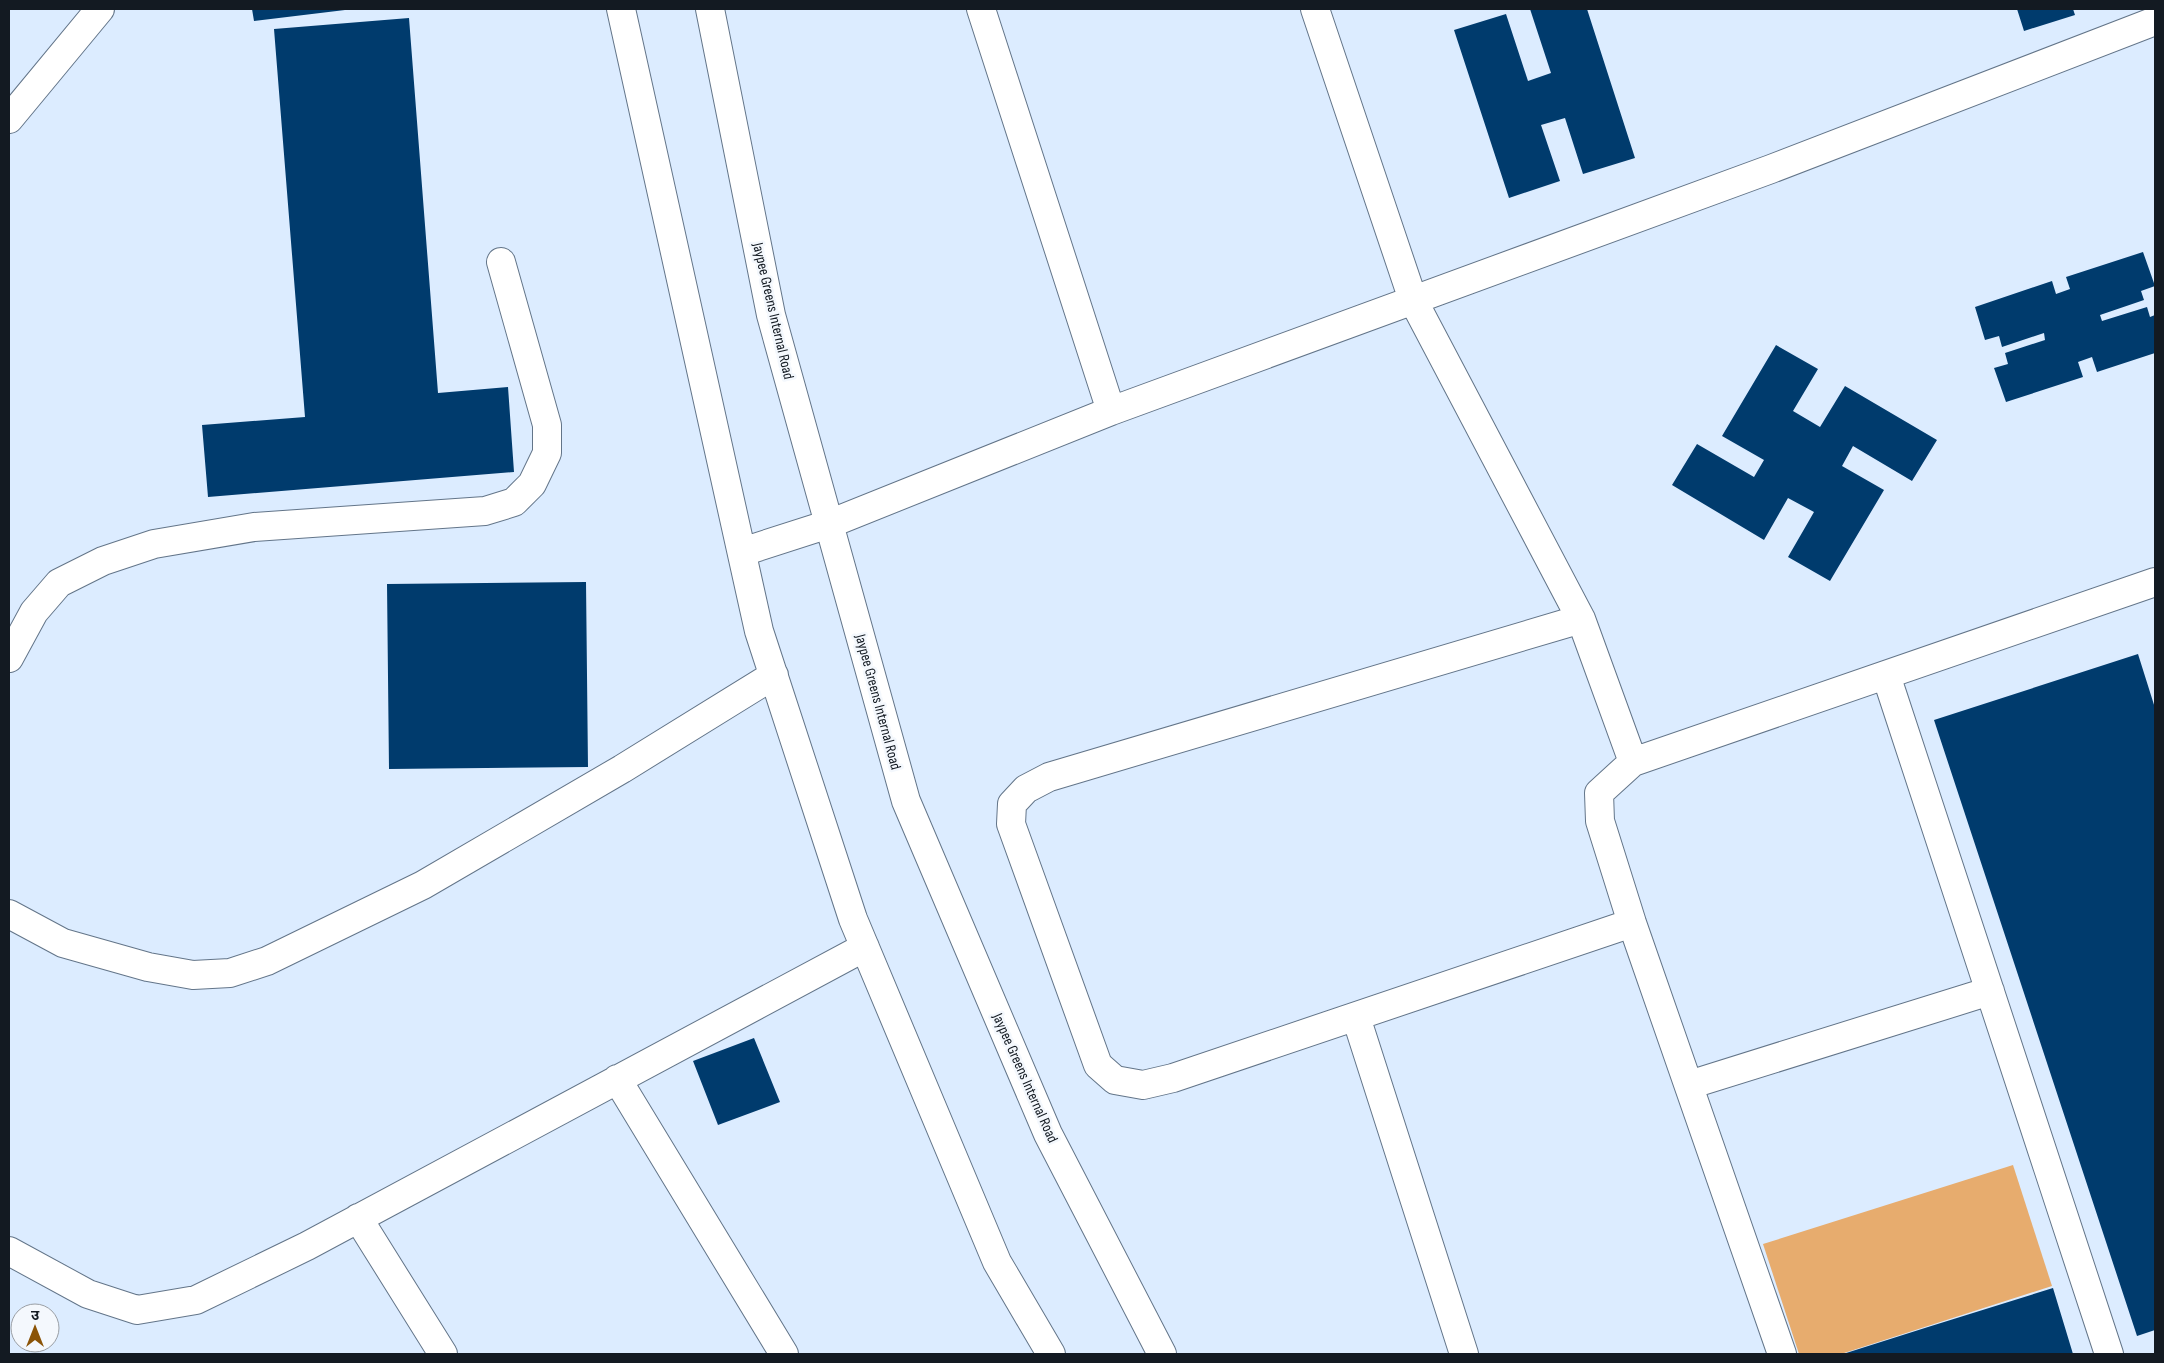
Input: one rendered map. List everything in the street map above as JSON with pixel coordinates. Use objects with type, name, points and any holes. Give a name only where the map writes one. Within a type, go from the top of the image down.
[{"type":"street","points":[[9,119],[100,9]]},
{"type":"street","points":[[621,9],[759,631],[853,919],[997,1262],[1051,1354]]},
{"type":"street","name":"Jaypee Greens Internal Road","points":[[710,9],[771,315],[906,800],[1048,1134],[1162,1354]]},
{"type":"street","points":[[981,9],[1111,411]]},
{"type":"street","points":[[1315,9],[1413,300],[1581,619],[1633,762]]},
{"type":"street","points":[[742,552],[829,524],[1111,411],[1771,169],[2155,21]]},
{"type":"street","points":[[9,658],[34,612],[59,583],[102,561],[154,544],[254,527],[485,511],[514,502],[532,484],[547,453],[547,425],[501,262]]},
{"type":"street","points":[[1782,1354],[1632,923],[1600,821],[1599,793],[1633,762],[2155,582]]},
{"type":"street","points":[[1581,619],[1049,777],[1026,789],[1012,804],[1011,824],[1098,1065],[1115,1080],[1143,1085],[1173,1078],[1632,923]]},
{"type":"street","points":[[1886,675],[2109,1354]]},
{"type":"street","points":[[9,914],[63,942],[148,967],[193,975],[230,973],[267,961],[423,885],[622,769],[774,676]]},
{"type":"street","points":[[9,1251],[88,1294],[137,1310],[196,1300],[358,1218],[865,947]]},
{"type":"street","points":[[1689,1085],[1990,991]]},
{"type":"street","points":[[1356,1017],[1464,1354]]},
{"type":"street","points":[[618,1079],[784,1354]]},
{"type":"street","points":[[358,1218],[443,1354]]},
{"type":"shaded area","points":[[2013,1165],[2052,1286],[1841,1354],[1799,1354],[1763,1244]]},
{"type":"building","points":[[252,9],[345,9],[345,10],[254,21]]},
{"type":"building","points":[[1530,9],[1587,9],[1635,158],[1583,174],[1565,118],[1541,125],[1560,181],[1509,198],[1454,30],[1506,14],[1528,81],[1551,73]]},
{"type":"building","points":[[2017,9],[2073,9],[2075,15],[2024,31]]},
{"type":"building","points":[[409,18],[438,393],[508,387],[514,472],[208,497],[202,425],[305,417],[274,29]]},
{"type":"building","points":[[2143,252],[2155,286],[2141,291],[2144,300],[2100,315],[2102,321],[2147,307],[2150,317],[2155,315],[2155,353],[2097,372],[2092,357],[2078,362],[2083,377],[2006,402],[1994,368],[2008,364],[2005,353],[2045,340],[2044,333],[2002,347],[1999,336],[1985,340],[1975,307],[2052,281],[2056,294],[2070,289],[2066,277]]},
{"type":"building","points":[[1776,345],[1818,369],[1793,411],[1820,427],[1845,386],[1937,440],[1912,481],[1853,446],[1842,466],[1884,490],[1830,581],[1788,557],[1814,512],[1788,498],[1764,540],[1672,485],[1697,444],[1754,477],[1764,460],[1722,436]]},
{"type":"building","points":[[586,582],[588,767],[389,769],[387,584]]},
{"type":"building","points":[[2138,654],[2155,708],[2155,1330],[2137,1336],[1934,720]]},
{"type":"building","points":[[754,1038],[780,1102],[718,1125],[693,1061]]},
{"type":"building","points":[[2053,1288],[2073,1354],[1843,1354],[1928,1327]]}]
